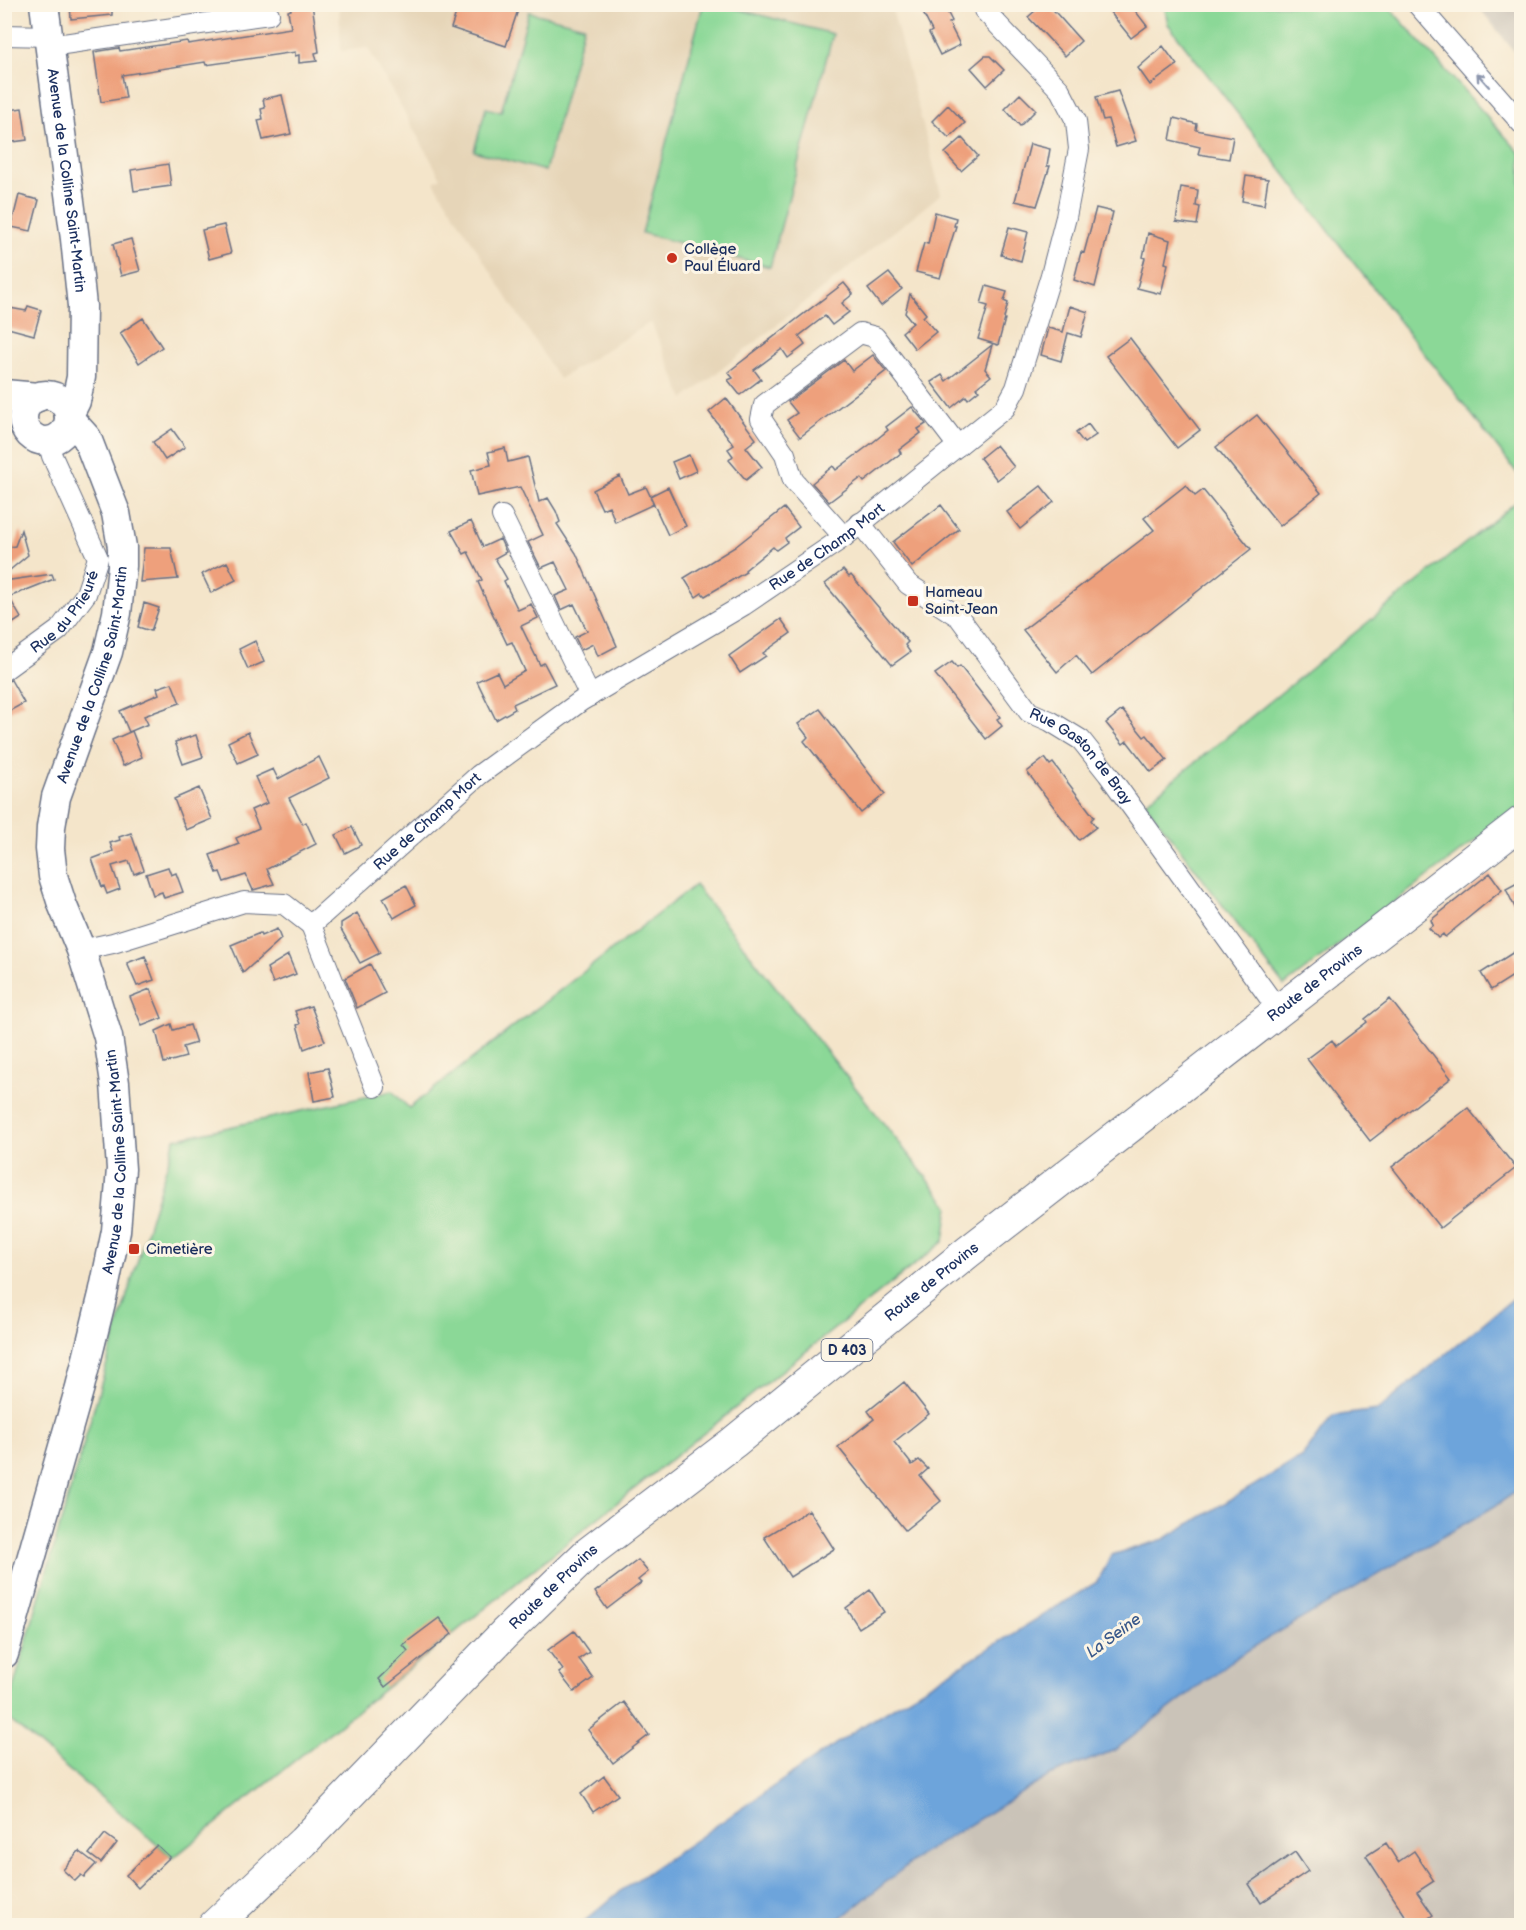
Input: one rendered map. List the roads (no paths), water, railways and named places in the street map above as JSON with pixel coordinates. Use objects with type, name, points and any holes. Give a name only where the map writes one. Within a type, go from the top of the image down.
[{"type":"main road","name":"Route de Provins","points":[[214,1926],[303,1842],[504,1634],[587,1554],[734,1442],[968,1252],[1521,822]]},
{"type":"street","name":"Avenue de la Colline Saint-Martin","points":[[4,1654],[80,1388],[106,1282],[116,1231],[121,1169],[115,1083],[108,1036],[81,950],[53,876],[50,849],[56,797],[108,652],[117,613],[122,547],[116,513],[98,465],[45,415],[80,358],[82,306],[44,4]]},
{"type":"street","name":"Rue de Champ Mort","points":[[311,925],[479,775],[590,696],[744,605],[844,537],[1005,408],[1016,388],[1061,236],[1079,149],[1076,121],[1060,90],[984,10],[983,4]]},
{"type":"street","points":[[1417,4],[1521,123]]},
{"type":"street","points":[[4,34],[49,41],[269,14]]},
{"type":"street","points":[[844,537],[793,480],[786,454],[761,419],[764,405],[860,333],[875,337],[958,446]]},
{"type":"street","points":[[4,394],[45,415]]},
{"type":"street","name":"Rue du Prieuré","points":[[6,664],[59,630],[86,594],[98,558],[52,456],[45,415]]},
{"type":"street","points":[[502,516],[590,696]]},
{"type":"street","name":"Rue Gaston de Bray","points":[[860,523],[908,584],[958,617],[1029,712],[1050,721],[1081,740],[1279,1011]]},
{"type":"street","points":[[81,950],[244,902],[285,904],[311,925],[375,1087]]},
{"type":"water","name":"La Seine","points":[[1521,1292],[1521,1488],[1495,1506],[1238,1656],[1115,1750],[1049,1776],[920,1855],[832,1925],[580,1925],[619,1892],[859,1728],[1097,1582],[1112,1555],[1164,1539],[1302,1457],[1333,1416],[1378,1410]]},
{"type":"place","name":"Collège Paul Éluard","points":[[672,258]]},
{"type":"place","name":"Hameau Saint-Jean","points":[[913,601]]},
{"type":"place","name":"Cimetière","points":[[134,1249]]}]
